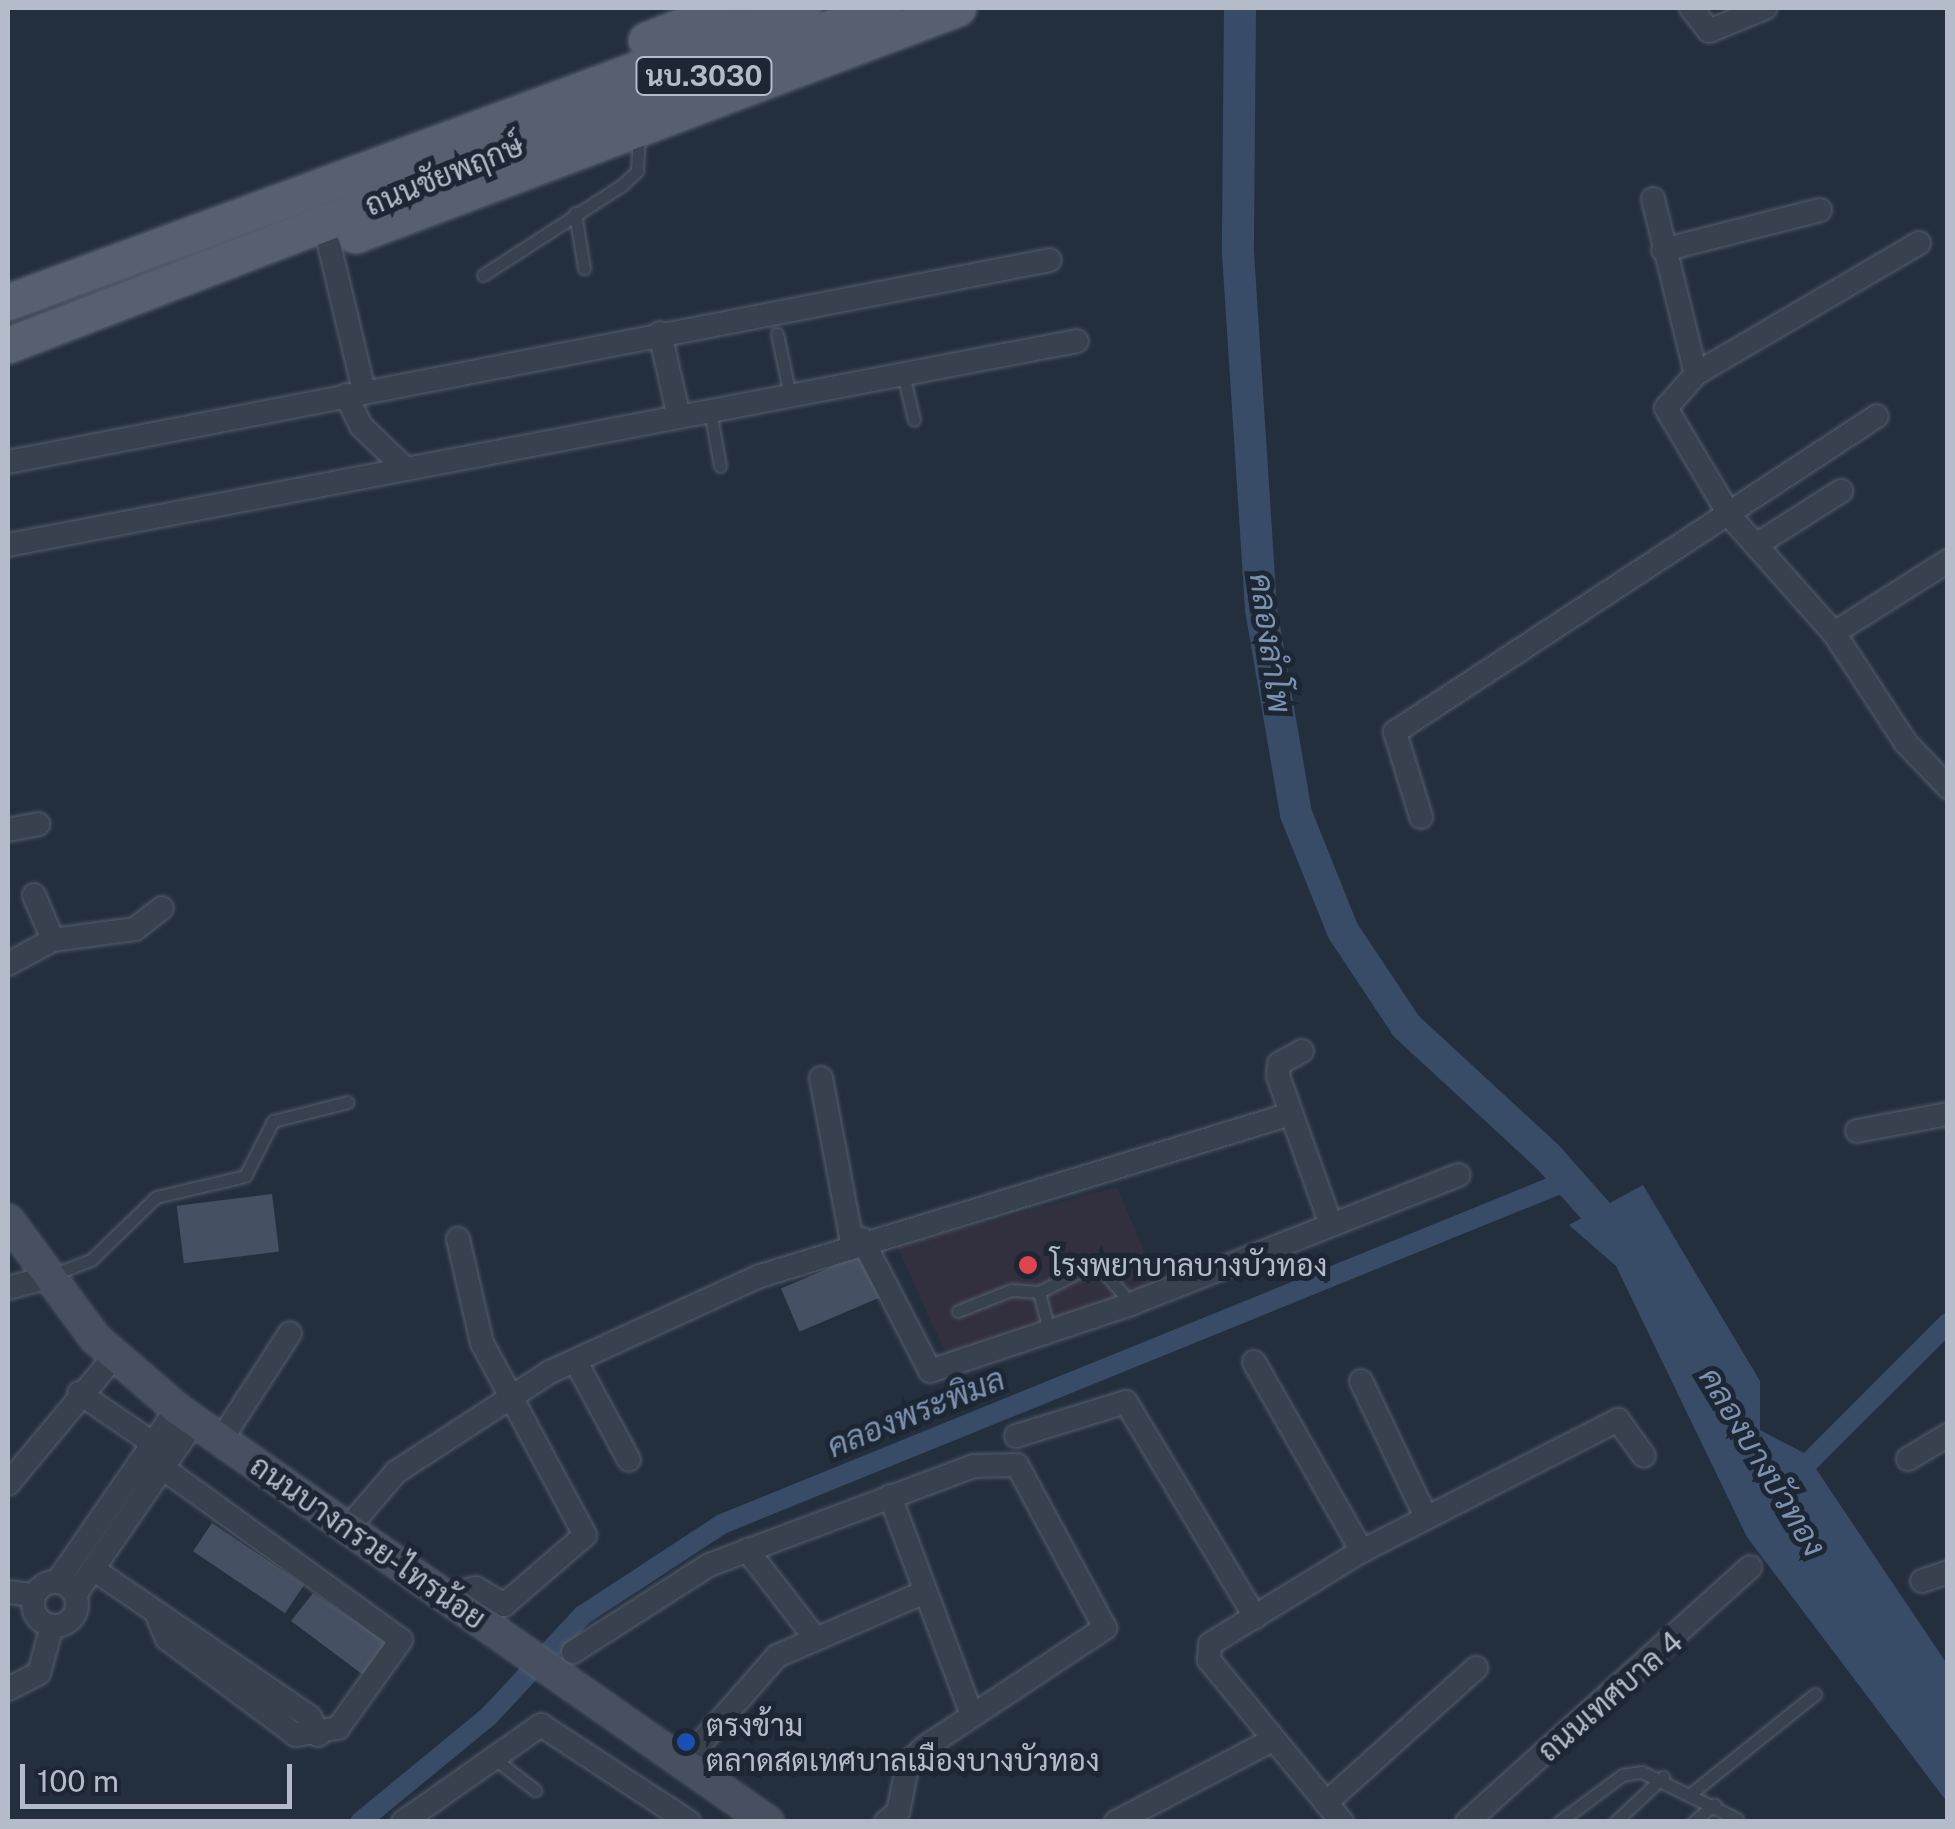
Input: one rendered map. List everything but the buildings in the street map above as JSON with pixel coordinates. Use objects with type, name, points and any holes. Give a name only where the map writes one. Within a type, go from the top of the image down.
[{"type":"main road","points":[[203,224],[285,178],[728,8]]},
{"type":"main road","name":"ถนนชัยพฤกษ์","points":[[8,345],[230,258],[521,127],[802,8]]},
{"type":"main road","name":"ถนนชัยพฤกษ์","points":[[8,302],[203,224],[521,127],[882,8]]},
{"type":"main road","points":[[230,258],[329,244],[639,134],[958,8]]},
{"type":"main road","name":"ถนนบางกรวย-ไทรน้อย","points":[[8,1220],[45,1278],[114,1357],[186,1415],[768,1822]]},
{"type":"street","points":[[1691,8],[1709,31],[1766,8]]},
{"type":"street","points":[[1653,199],[1662,250],[1696,374]]},
{"type":"street","points":[[1662,250],[1820,210]]},
{"type":"street","points":[[1918,243],[1696,374],[1667,417],[1730,516],[1834,633],[1897,731],[1948,787]]},
{"type":"street","points":[[329,244],[361,426],[406,469]]},
{"type":"street","points":[[8,462],[1050,260]]},
{"type":"street","points":[[660,333],[678,413]]},
{"type":"street","points":[[8,544],[678,413],[1077,341]]},
{"type":"street","points":[[1421,816],[1395,732],[1730,516],[1877,416]]},
{"type":"street","points":[[1756,545],[1842,490]]},
{"type":"street","points":[[1834,633],[1948,561]]},
{"type":"street","points":[[8,830],[38,824]]},
{"type":"street","points":[[34,895],[53,940]]},
{"type":"street","points":[[8,964],[53,940],[136,929],[162,908]]},
{"type":"street","points":[[1302,1051],[1278,1068],[1290,1114],[1330,1222]]},
{"type":"street","points":[[821,1078],[857,1241],[930,1371],[1132,1304],[1330,1222],[1458,1175]]},
{"type":"street","points":[[348,1528],[396,1472],[510,1398],[576,1362],[857,1241],[1290,1114]]},
{"type":"street","points":[[1858,1131],[1948,1114]]},
{"type":"street","points":[[446,1596],[476,1588],[504,1604],[585,1535],[482,1343],[458,1239]]},
{"type":"street","points":[[8,1288],[45,1278]]},
{"type":"street","points":[[221,1440],[290,1333]]},
{"type":"street","points":[[8,1484],[78,1394],[114,1357]]},
{"type":"street","points":[[576,1362],[629,1460]]},
{"type":"street","points":[[1254,1362],[1362,1552]]},
{"type":"street","points":[[1360,1381],[1426,1517]]},
{"type":"street","points":[[78,1394],[401,1640],[345,1722],[318,1736],[310,1717],[242,1682],[180,1622],[158,1618],[92,1569]]},
{"type":"street","points":[[1016,1436],[1126,1402],[1255,1617]]},
{"type":"street","points":[[66,1588],[186,1415]]},
{"type":"street","points":[[1342,1822],[1272,1740],[1208,1655],[1210,1644],[1362,1552],[1618,1420],[1644,1456]]},
{"type":"street","points":[[1908,1459],[1948,1435]]},
{"type":"street","points":[[8,1592],[34,1595],[66,1588],[92,1569],[158,1456]]},
{"type":"street","points":[[572,1652],[655,1592],[747,1550],[974,1466],[1018,1465],[1104,1617],[1102,1634],[972,1716],[908,1763],[898,1818]]},
{"type":"street","points":[[890,1496],[972,1716]]},
{"type":"street","points":[[747,1550],[813,1636]]},
{"type":"street","name":"ถนนเทศบาล 4","points":[[1467,1822],[1750,1567]]},
{"type":"street","points":[[1922,1581],[1948,1572]]},
{"type":"street","points":[[8,1689],[39,1673],[52,1626],[75,1613],[66,1588]]},
{"type":"street","points":[[684,1762],[757,1674],[813,1636],[925,1592]]},
{"type":"street","points":[[34,1595],[35,1616],[52,1626]]},
{"type":"street","points":[[1326,1803],[1476,1668]]},
{"type":"street","points":[[403,1822],[527,1730],[556,1727],[689,1822]]},
{"type":"street","points":[[1116,1822],[1272,1740]]},
{"type":"lane","points":[[484,275],[637,170],[639,134]]},
{"type":"lane","points":[[575,212],[584,268]]},
{"type":"lane","points":[[777,334],[790,394]]},
{"type":"lane","points":[[903,374],[914,420]]},
{"type":"lane","points":[[710,410],[720,466]]},
{"type":"lane","points":[[45,1278],[90,1260],[156,1197],[245,1176],[273,1121],[348,1102]]},
{"type":"lane","points":[[958,1310],[1011,1290],[1039,1292],[1098,1263],[1132,1304]]},
{"type":"lane","points":[[1039,1292],[1049,1331]]},
{"type":"lane","points":[[1694,1790],[1816,1694]]},
{"type":"lane","points":[[490,1755],[534,1790]]},
{"type":"lane","points":[[1560,1822],[1622,1775],[1663,1776],[1694,1790],[1737,1819]]},
{"type":"lane","points":[[1615,1822],[1663,1776]]},
{"type":"lane","points":[[1694,1822],[1715,1804]]},
{"type":"shaded area","name":"โรงพยาบาลบางบัวทอง","points":[[1117,1187],[1158,1284],[950,1363],[897,1246]]},
{"type":"water","name":"คลองบางบัวทอง","points":[[1643,1185],[1760,1381],[1760,1430],[1806,1454],[1947,1664],[1947,1802],[1747,1537],[1616,1266],[1569,1225]]},
{"type":"waterway","name":"คลองลำโพ","points":[[1240,8],[1238,253],[1261,609],[1296,814],[1343,931],[1406,1026],[1548,1157],[1623,1242]]},
{"type":"waterway","name":"คลองพระพิมล","points":[[360,1822],[489,1716],[583,1615],[722,1524],[1569,1180]]},
{"type":"waterway","name":"คลองบางบัวทอง","points":[[1794,1477],[1948,1323]]},
{"type":"place","name":"โรงพยาบาลบางบัวทอง","points":[[1028,1265]]},
{"type":"place","name":"ตรงข้าม ตลาดสดเทศบาลเมืองบางบัวทอง","points":[[686,1742]]}]
